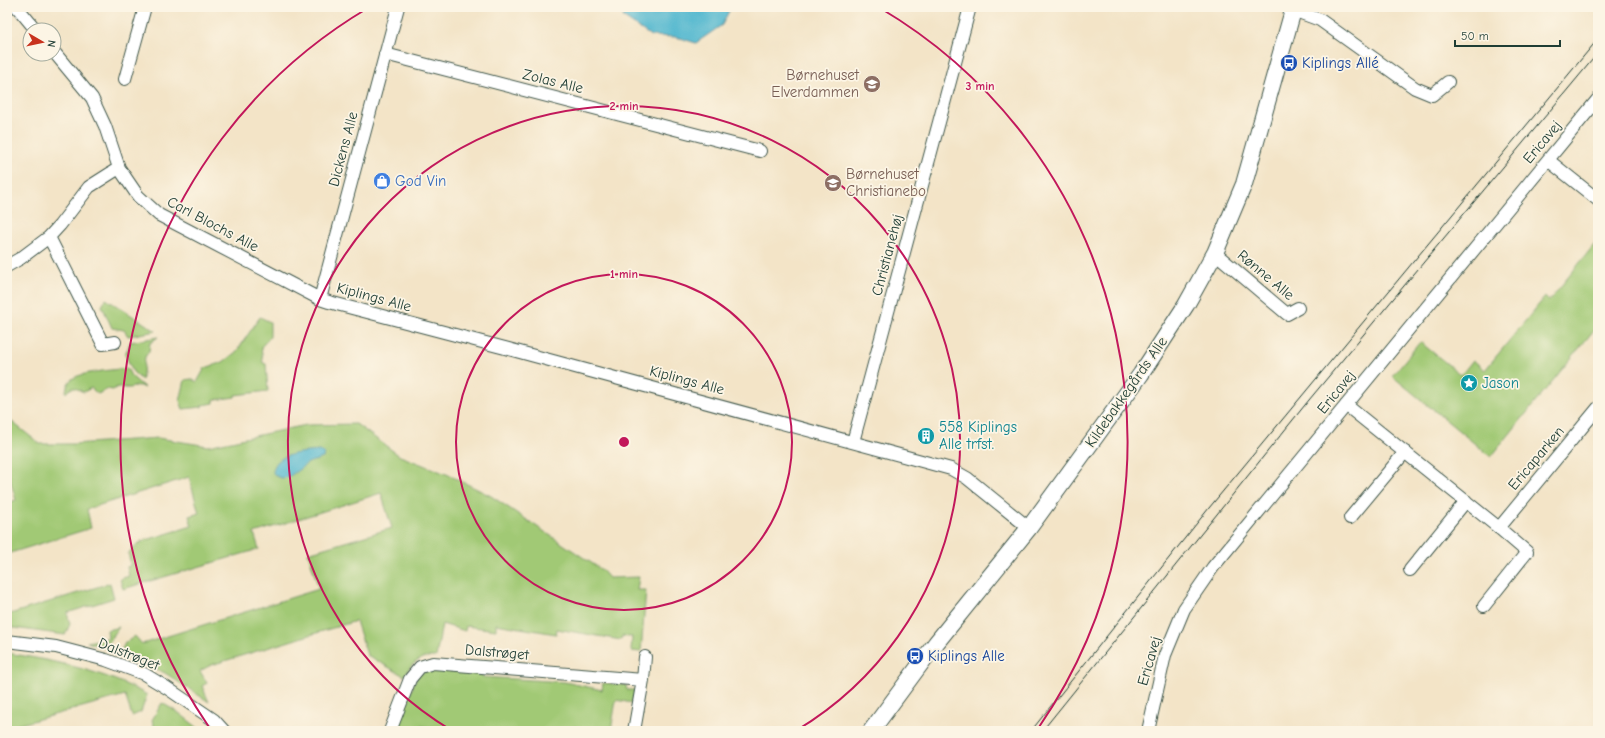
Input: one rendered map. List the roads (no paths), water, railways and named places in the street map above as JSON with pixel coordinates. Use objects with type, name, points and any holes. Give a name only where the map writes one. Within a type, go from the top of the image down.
[{"type":"street","points":[[17,7],[29,22]]},
{"type":"street","points":[[125,79],[144,7]]},
{"type":"street","name":"Dickens Alle","points":[[320,299],[398,7]]},
{"type":"street","name":"Christianehøj","points":[[853,442],[970,7]]},
{"type":"street","points":[[1293,9],[1320,20],[1416,88],[1432,96],[1448,82]]},
{"type":"street","name":"Kildebakkegårds Alle","points":[[871,731],[936,643],[1029,528],[1141,374],[1186,305],[1215,253],[1244,184],[1293,9]]},
{"type":"street","name":"Zolas Alle","points":[[385,54],[760,151]]},
{"type":"street","name":"Carl Blochs Alle","points":[[62,62],[92,98],[106,126],[119,168],[138,196],[159,215],[320,299]]},
{"type":"street","name":"Ericavej","points":[[1148,731],[1165,655],[1184,609],[1213,567],[1598,99]]},
{"type":"street","points":[[1548,160],[1598,200]]},
{"type":"street","points":[[7,266],[21,258],[49,237],[60,226],[89,187],[119,168]]},
{"type":"street","points":[[49,237],[103,344],[115,342]]},
{"type":"street","name":"Rønne Alle","points":[[1215,253],[1288,314],[1298,308]]},
{"type":"street","name":"Kiplings Alle","points":[[320,299],[955,470],[1029,528]]},
{"type":"street","points":[[1346,405],[1466,501],[1526,552],[1484,606]]},
{"type":"street","name":"Ericaparken","points":[[1499,528],[1598,408]]},
{"type":"street","points":[[1350,518],[1405,452]]},
{"type":"street","points":[[1410,570],[1466,501]]},
{"type":"street","name":"Dalstrøget","points":[[7,641],[56,647],[106,660],[144,674],[214,720],[224,731]]},
{"type":"street","points":[[634,731],[643,680],[645,657]]},
{"type":"street","name":"Dalstrøget","points":[[390,731],[410,679],[420,667],[432,663],[643,680]]},
{"type":"water","points":[[620,7],[731,7],[722,25],[696,43],[676,37],[651,36],[624,18]]},
{"type":"water","points":[[319,451],[324,453],[323,458],[308,463],[290,476],[282,478],[277,477],[273,473],[278,461],[284,457],[298,453]]},
{"type":"tram line","points":[[1031,731],[1209,508],[1598,39]]},
{"type":"tram line","points":[[1042,731],[1309,400],[1598,53]]},
{"type":"place","name":"Kiplings Allé","points":[[1289,63]]},
{"type":"place","name":"Børnehuset Elverdammen","points":[[872,84]]},
{"type":"place","name":"God Vin","points":[[382,181]]},
{"type":"place","name":"Børnehuset Christianebo","points":[[833,183]]},
{"type":"place","name":"Jason","points":[[1469,383]]},
{"type":"place","name":"558 Kiplings Alle trfst.","points":[[926,436]]},
{"type":"place","name":"Kiplings Alle","points":[[915,656]]}]
